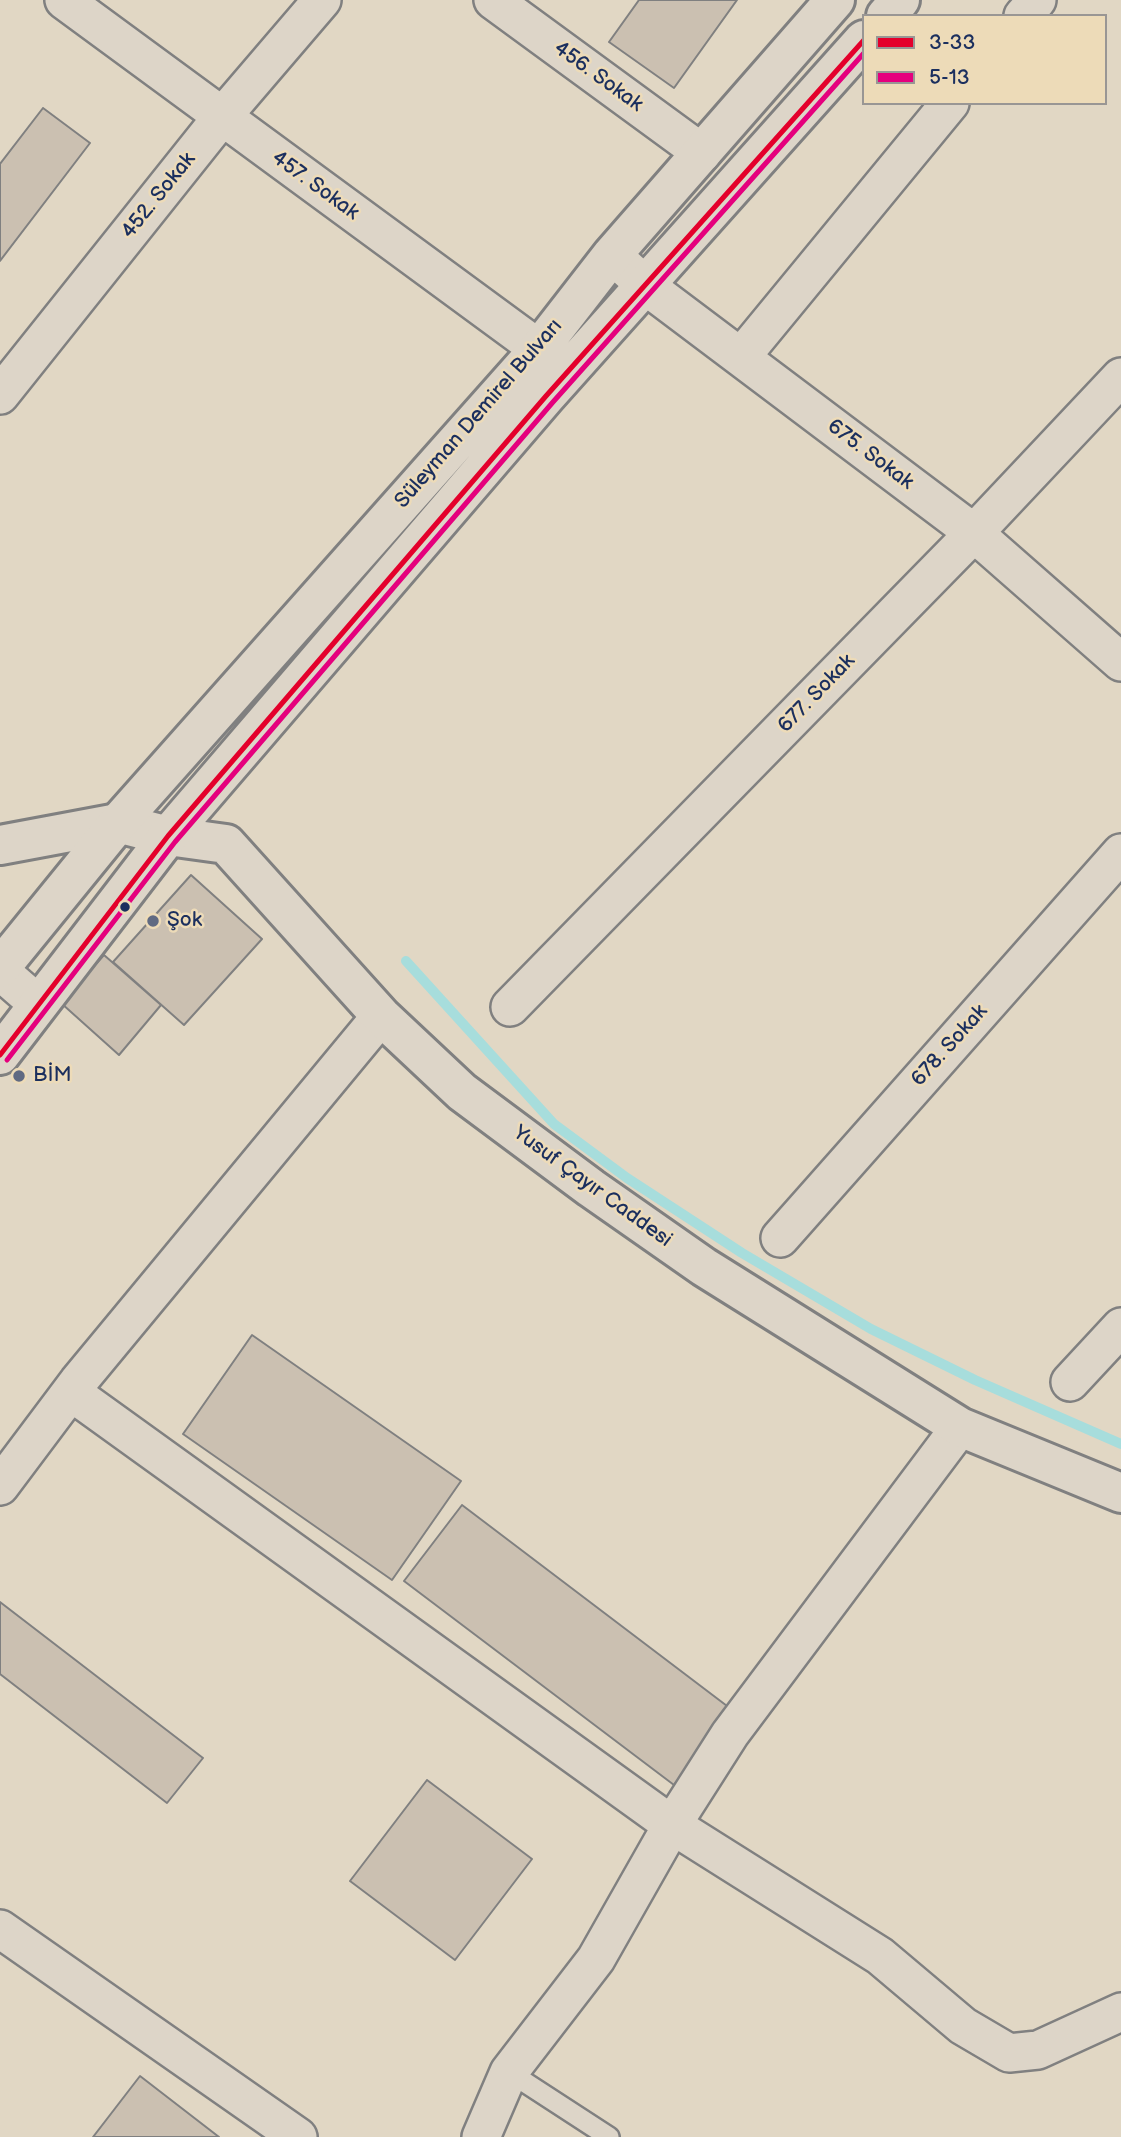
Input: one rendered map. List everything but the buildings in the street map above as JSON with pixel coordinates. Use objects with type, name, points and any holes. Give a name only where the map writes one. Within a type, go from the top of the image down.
[{"type":"main road","name":"Süleyman Demirel Bulvarı","points":[[0,1055],[169,836],[552,362],[612,256],[835,0]]},
{"type":"main road","points":[[888,14],[900,0]]},
{"type":"main road","name":"Süleyman Demirel Bulvarı","points":[[0,969],[118,823],[552,362],[646,286],[862,42]]},
{"type":"main road","points":[[0,845],[118,823]]},
{"type":"main road","name":"Yusuf Çayır Caddesi","points":[[118,823],[169,836],[226,844],[382,1016],[462,1092],[591,1188],[704,1267],[960,1427],[1121,1493]]},
{"type":"street","name":"457. Sokak","points":[[64,0],[552,362]]},
{"type":"street","name":"452. Sokak","points":[[0,395],[221,118],[322,0]]},
{"type":"street","name":"456. Sokak","points":[[494,0],[702,153]]},
{"type":"street","points":[[1025,14],[1037,0]]},
{"type":"street","points":[[740,358],[948,105]]},
{"type":"street","name":"675. Sokak","points":[[612,256],[646,286],[740,358],[974,533],[1121,663]]},
{"type":"street","name":"677. Sokak","points":[[510,1007],[974,533],[1121,377]]},
{"type":"street","name":"678. Sokak","points":[[780,1238],[1121,853]]},
{"type":"street","points":[[0,969],[38,1004]]},
{"type":"street","points":[[0,1486],[71,1392],[382,1016]]},
{"type":"street","points":[[1070,1382],[1121,1327]]},
{"type":"street","points":[[71,1392],[672,1825],[880,1956],[963,2026],[1009,2053],[1038,2050],[1121,2012]]},
{"type":"street","points":[[481,2137],[509,2072],[596,1959],[672,1825],[730,1734],[960,1427]]},
{"type":"street","points":[[0,1929],[298,2137]]},
{"type":"lane","points":[[509,2072],[609,2137]]},
{"type":"waterway","points":[[406,961],[554,1124],[627,1178],[742,1253],[871,1329],[975,1380],[1121,1444]]},
{"type":"transit line","name":"3-33","points":[[0,1055],[168,836],[546,396],[862,42]]},
{"type":"transit line","name":"5-13","points":[[7,1060],[175,842],[553,402],[862,55]]},
{"type":"place","name":"Şok","points":[[153,921]]},
{"type":"place","name":"BİM","points":[[19,1076]]}]
